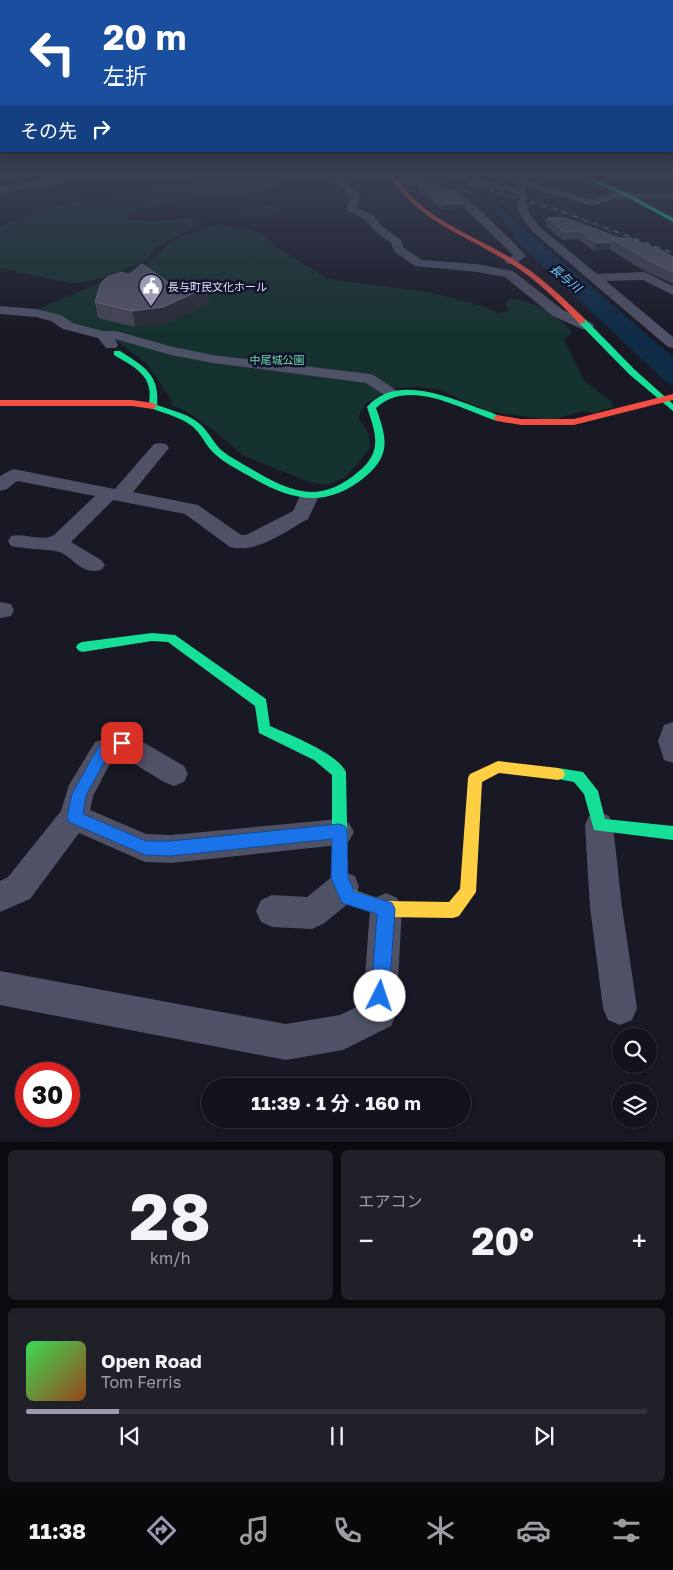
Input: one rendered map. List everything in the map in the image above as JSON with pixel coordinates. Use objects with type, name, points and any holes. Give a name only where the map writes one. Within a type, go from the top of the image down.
[{"type":"street","points":[[378,228],[396,241],[398,250],[419,263],[477,268],[509,274],[558,313],[587,326]]},
{"type":"street","points":[[449,228],[512,262],[547,287],[587,326],[668,398],[673,408]]},
{"type":"street","points":[[492,228],[520,256],[512,262]]},
{"type":"street","points":[[535,228],[673,344]]},
{"type":"street","points":[[586,228],[658,255],[673,264]]},
{"type":"street","points":[[594,278],[645,276],[671,288]]},
{"type":"street","points":[[0,310],[56,318],[68,326],[103,335],[116,335],[171,351],[213,359],[370,378],[392,393]]},
{"type":"street","points":[[103,335],[117,353],[155,383],[156,392],[153,406]]},
{"type":"street","points":[[0,403],[132,402],[153,406],[196,424],[216,450],[232,462],[284,492],[308,498],[336,491],[372,468],[382,452],[382,437],[371,407],[376,399],[392,393],[417,392],[506,420],[534,422],[573,422],[668,398]]},
{"type":"street","points":[[18,541],[52,546],[115,494],[160,448]]},
{"type":"street","points":[[0,486],[13,475],[191,509],[237,542],[249,542],[301,515],[308,498]]},
{"type":"street","points":[[58,542],[94,565]]},
{"type":"street","points":[[82,647],[152,637],[171,638],[234,682],[261,704],[264,729],[319,756],[340,772],[340,878],[348,897],[386,909],[453,910],[468,892],[475,778],[498,767],[578,776],[591,791],[598,825],[606,907],[620,1008]]},
{"type":"street","points":[[673,734],[671,741],[673,752]]},
{"type":"street","points":[[0,897],[19,888],[74,817],[79,794],[104,750],[122,743],[174,774]]},
{"type":"street","points":[[74,817],[145,848],[171,849],[339,832]]},
{"type":"street","points":[[598,825],[673,833]]},
{"type":"street","points":[[272,911],[312,913],[344,886]]},
{"type":"street","points":[[0,988],[286,1042],[343,1032],[379,1014],[386,909]]},
{"type":"green space","points":[[0,228],[191,228],[154,249],[147,261],[99,279],[72,284],[0,268]]},
{"type":"green space","name":"中尾城公園","points":[[240,228],[253,231],[266,236],[275,246],[328,279],[429,292],[482,306],[498,313],[508,311],[506,304],[511,298],[528,302],[553,315],[572,332],[564,340],[585,382],[611,401],[613,407],[594,413],[583,411],[551,420],[487,411],[438,389],[393,388],[366,403],[358,417],[369,435],[370,448],[346,477],[327,485],[309,482],[242,455],[216,432],[186,411],[173,406],[169,396],[147,364],[113,338],[56,323],[35,310],[150,262],[172,242],[199,230]]},
{"type":"water","name":"長与川","points":[[509,228],[524,228],[673,357],[673,386],[665,381],[516,241]]},
{"type":"building","points":[[559,228],[593,228],[615,239],[612,239],[611,242],[596,243],[580,231],[564,232]]},
{"type":"building","points":[[628,238],[656,248],[673,257],[673,272],[612,239]]},
{"type":"building","points":[[142,264],[168,282],[207,287],[163,307],[132,311],[95,302],[101,283],[107,277],[122,272],[129,275]]},
{"type":"railway","points":[[607,228],[673,253]]},
{"type":"traffic: fast","points":[[582,321],[632,372],[673,408]]},
{"type":"traffic: fast","points":[[117,353],[146,374],[153,387],[153,406],[195,424],[216,450],[233,463],[266,482],[305,496],[330,493],[359,477],[369,469],[379,453],[380,445],[378,428],[371,407],[383,397],[395,393],[424,394],[497,418]]},
{"type":"traffic: fast","points":[[82,647],[152,637],[171,638],[261,703],[264,729],[319,756],[339,772],[340,878],[348,896]]},
{"type":"traffic: fast","points":[[558,774],[578,776],[591,791],[599,825],[673,833]]},
{"type":"traffic: slow","points":[[348,896],[386,909],[453,910],[468,892],[475,778],[498,767],[558,774]]},
{"type":"traffic: jam","points":[[450,228],[522,267],[549,289],[582,321]]},
{"type":"traffic: jam","points":[[497,418],[521,422],[574,422],[673,397]]},
{"type":"traffic: jam","points":[[0,403],[132,403],[153,406]]},
{"type":"place","name":"長与町民文化ホール","points":[[151,307]]},
{"type":"route","points":[[122,743],[104,750],[79,794],[74,817],[145,848],[171,849],[339,832],[340,878],[348,897],[386,909],[380,996]]}]
